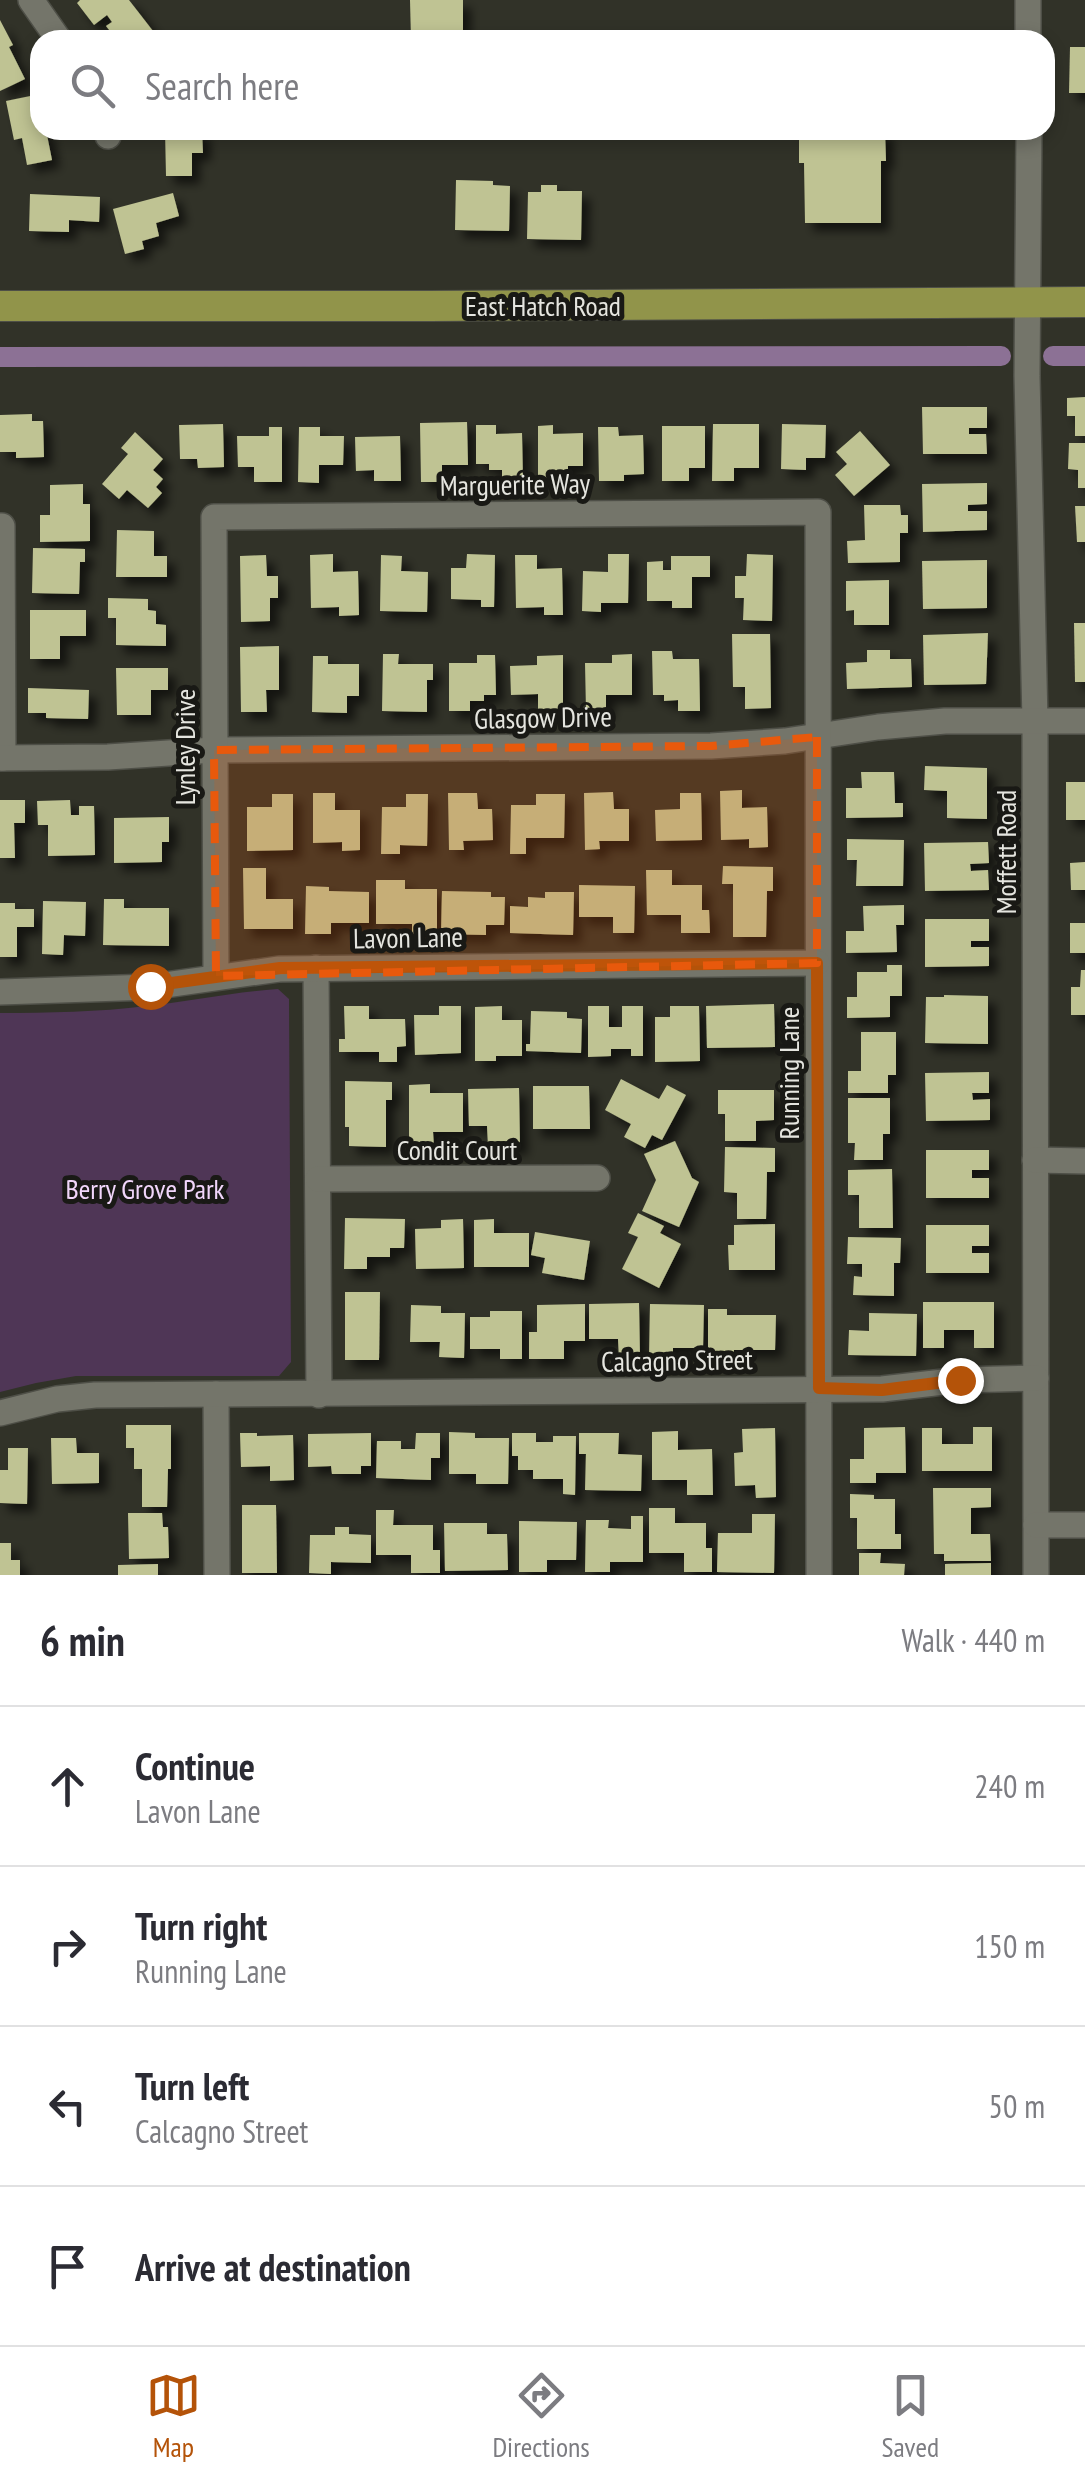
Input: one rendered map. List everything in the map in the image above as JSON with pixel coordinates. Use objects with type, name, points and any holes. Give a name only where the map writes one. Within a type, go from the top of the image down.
[{"type":"main road","name":"East Hatch Road","points":[[0,306],[1085,302]]},
{"type":"street","points":[[31,0],[52,30]]},
{"type":"street","points":[[1028,0],[1028,30]]},
{"type":"street","name":"Moffett Road","points":[[1029,140],[1028,430],[1035,721],[1036,1575]]},
{"type":"street","name":"Marguerite Way","points":[[214,517],[818,512]]},
{"type":"street","name":"Running Lane","points":[[818,512],[819,1575]]},
{"type":"street","name":"Lynley Drive","points":[[214,517],[216,976]]},
{"type":"street","points":[[0,526],[1,758]]},
{"type":"street","name":"Glasgow Drive","points":[[1,758],[108,757],[214,750],[711,746],[945,721],[1085,721]]},
{"type":"street","name":"Lavon Lane","points":[[0,992],[150,986],[280,968],[817,963]]},
{"type":"street","points":[[316,968],[318,1395]]},
{"type":"street","points":[[1035,1160],[1085,1161]]},
{"type":"street","name":"Condit Court","points":[[318,1179],[597,1178]]},
{"type":"street","name":"Calcagno Street","points":[[0,1413],[57,1399],[95,1395],[882,1390],[960,1380],[1036,1378]]},
{"type":"street","points":[[216,1394],[217,1575]]},
{"type":"street","points":[[1036,1525],[1085,1525]]},
{"type":"highlighted area","points":[[817,737],[817,963],[216,976],[214,750],[711,746]]},
{"type":"green space","name":"Berry Grove Park","points":[[278,989],[289,999],[291,1362],[279,1376],[76,1376],[0,1392],[0,1013],[110,1010]]},
{"type":"building","points":[[129,0],[152,30],[109,30],[106,26],[112,22],[107,15],[94,25],[77,3]]},
{"type":"building","points":[[410,0],[463,0],[463,30],[411,30]]},
{"type":"building","points":[[0,20],[25,79],[0,91]]},
{"type":"building","points":[[1070,47],[1085,47],[1085,93],[1069,93]]},
{"type":"building","points":[[30,96],[30,140],[48,140],[52,160],[27,165],[22,138],[14,140],[6,101]]},
{"type":"building","points":[[165,140],[202,140],[203,153],[192,153],[192,176],[166,176]]},
{"type":"building","points":[[799,140],[885,140],[886,161],[881,161],[881,223],[805,223],[804,163],[799,163]]},
{"type":"building","points":[[456,180],[493,181],[493,185],[510,186],[509,231],[455,230]]},
{"type":"building","points":[[541,185],[557,185],[557,191],[582,191],[581,240],[527,239],[528,192],[541,192]]},
{"type":"building","points":[[173,193],[179,216],[156,223],[159,236],[142,241],[144,249],[125,254],[113,209]]},
{"type":"building","points":[[30,194],[100,197],[99,222],[69,220],[69,232],[29,231]]},
{"type":"building","points":[[1085,397],[1085,436],[1075,436],[1075,416],[1067,416],[1067,398]]},
{"type":"building","points":[[922,407],[987,407],[987,428],[969,428],[969,434],[986,434],[987,454],[923,454]]},
{"type":"building","points":[[32,414],[32,421],[43,421],[44,457],[16,458],[16,452],[0,452],[0,415]]},
{"type":"building","points":[[467,422],[468,465],[442,465],[442,482],[421,482],[420,423]]},
{"type":"building","points":[[223,424],[224,467],[198,468],[197,459],[180,459],[179,425]]},
{"type":"building","points":[[713,424],[759,424],[759,468],[734,468],[734,481],[712,481]]},
{"type":"building","points":[[782,424],[826,425],[825,458],[806,458],[806,470],[781,469]]},
{"type":"building","points":[[476,425],[496,425],[496,434],[522,433],[523,481],[502,481],[502,470],[476,464]]},
{"type":"building","points":[[553,425],[553,434],[583,433],[583,466],[568,466],[568,481],[538,482],[538,426]]},
{"type":"building","points":[[662,426],[705,426],[705,468],[689,468],[689,481],[662,481]]},
{"type":"building","points":[[269,427],[282,427],[282,482],[254,482],[254,467],[238,467],[237,436],[269,436]]},
{"type":"building","points":[[299,427],[320,427],[320,436],[344,436],[343,465],[319,465],[319,483],[298,482]]},
{"type":"building","points":[[598,427],[618,427],[619,436],[643,435],[644,474],[624,475],[624,481],[599,481]]},
{"type":"building","points":[[860,431],[890,465],[854,496],[835,475],[847,464],[836,452]]},
{"type":"building","points":[[135,432],[163,459],[153,470],[163,479],[156,487],[162,493],[148,508],[127,490],[119,499],[102,484],[128,454],[121,448]]},
{"type":"building","points":[[400,436],[401,481],[374,481],[374,470],[356,471],[355,437]]},
{"type":"building","points":[[1069,443],[1085,443],[1085,488],[1078,488],[1078,470],[1068,469]]},
{"type":"building","points":[[987,483],[987,504],[968,505],[968,511],[987,511],[987,530],[923,532],[922,484]]},
{"type":"building","points":[[83,484],[83,504],[90,504],[90,541],[40,542],[40,515],[50,515],[50,485]]},
{"type":"building","points":[[864,505],[900,505],[901,515],[908,515],[908,533],[900,533],[900,562],[848,563],[847,541],[865,540]]},
{"type":"building","points":[[1075,506],[1085,506],[1085,542],[1077,542]]},
{"type":"building","points":[[117,530],[154,531],[154,556],[167,556],[167,577],[116,577]]},
{"type":"building","points":[[33,548],[85,549],[85,562],[80,562],[79,594],[32,593]]},
{"type":"building","points":[[333,554],[333,572],[358,571],[359,615],[339,616],[339,607],[311,608],[310,555]]},
{"type":"building","points":[[467,554],[495,555],[494,607],[481,607],[481,600],[451,599],[451,568],[466,568]]},
{"type":"building","points":[[608,554],[629,554],[628,603],[601,603],[601,612],[582,611],[583,571],[608,572]]},
{"type":"building","points":[[747,554],[773,555],[772,621],[743,620],[744,598],[735,598],[735,576],[746,576]]},
{"type":"building","points":[[266,555],[267,576],[278,576],[278,598],[270,598],[270,621],[241,622],[240,556]]},
{"type":"building","points":[[381,555],[402,556],[401,571],[428,572],[427,612],[380,611]]},
{"type":"building","points":[[515,555],[537,555],[537,569],[562,568],[563,615],[544,615],[544,607],[516,608]]},
{"type":"building","points":[[671,556],[710,556],[710,577],[692,577],[692,608],[672,608],[672,601],[647,601],[647,562],[663,561],[663,570],[671,570]]},
{"type":"building","points":[[987,560],[987,608],[923,609],[922,561]]},
{"type":"building","points":[[889,580],[889,625],[854,625],[854,610],[846,611],[846,581]]},
{"type":"building","points":[[108,598],[148,599],[148,610],[156,611],[156,624],[166,625],[166,646],[116,645],[116,618],[108,618]]},
{"type":"building","points":[[30,610],[86,610],[86,636],[60,636],[60,659],[30,659]]},
{"type":"building","points":[[1074,623],[1085,623],[1085,682],[1075,682]]},
{"type":"building","points":[[988,633],[986,684],[924,685],[923,635]]},
{"type":"building","points":[[732,634],[770,634],[771,708],[745,709],[745,687],[733,687]]},
{"type":"building","points":[[279,646],[279,690],[266,690],[267,712],[241,712],[240,647]]},
{"type":"building","points":[[867,650],[890,650],[890,659],[911,659],[912,687],[847,689],[846,663],[867,662]]},
{"type":"building","points":[[652,651],[672,651],[673,659],[699,659],[700,711],[678,711],[678,700],[664,701],[664,695],[653,695]]},
{"type":"building","points":[[383,654],[399,654],[398,664],[433,664],[433,680],[427,680],[427,712],[382,711]]},
{"type":"building","points":[[632,654],[632,695],[606,695],[606,710],[586,711],[585,663],[612,663],[612,655]]},
{"type":"building","points":[[477,655],[495,655],[496,695],[484,695],[484,701],[470,701],[470,711],[449,711],[449,663],[477,663]]},
{"type":"building","points":[[563,655],[563,712],[538,712],[538,694],[511,695],[510,666],[537,665],[537,656]]},
{"type":"building","points":[[313,656],[328,656],[328,664],[359,664],[359,696],[347,696],[347,713],[312,712]]},
{"type":"building","points":[[116,668],[168,668],[168,690],[151,690],[151,715],[117,715]]},
{"type":"building","points":[[28,688],[89,690],[88,719],[46,718],[46,713],[28,713]]},
{"type":"building","points":[[925,766],[987,768],[987,819],[947,818],[947,791],[924,790]]},
{"type":"building","points":[[861,772],[894,772],[895,803],[903,803],[903,817],[846,818],[846,788],[862,788]]},
{"type":"building","points":[[1066,782],[1085,782],[1085,820],[1066,820]]},
{"type":"building","points":[[742,790],[742,808],[767,807],[768,847],[749,848],[749,839],[721,840],[720,791]]},
{"type":"building","points":[[613,792],[614,809],[629,809],[629,841],[599,841],[600,849],[585,850],[584,793]]},
{"type":"building","points":[[313,793],[335,793],[335,810],[360,810],[360,850],[342,851],[342,842],[313,843]]},
{"type":"building","points":[[448,793],[477,793],[478,809],[492,809],[493,840],[463,841],[464,850],[449,850]]},
{"type":"building","points":[[680,793],[701,793],[702,840],[656,841],[655,810],[680,809]]},
{"type":"building","points":[[272,794],[293,794],[293,850],[247,851],[247,807],[272,807]]},
{"type":"building","points":[[406,794],[428,794],[427,846],[400,845],[400,854],[381,854],[382,807],[406,807]]},
{"type":"building","points":[[536,794],[565,794],[564,838],[526,838],[526,854],[510,854],[511,805],[536,805]]},
{"type":"building","points":[[0,800],[25,800],[25,823],[14,823],[15,858],[0,858]]},
{"type":"building","points":[[70,800],[71,815],[79,815],[79,806],[94,806],[95,855],[48,856],[48,825],[38,825],[37,801]]},
{"type":"building","points":[[169,817],[169,842],[162,842],[162,862],[114,863],[114,818]]},
{"type":"building","points":[[847,839],[904,840],[903,886],[856,886],[857,860],[847,860]]},
{"type":"building","points":[[988,842],[989,863],[970,864],[971,871],[988,870],[989,890],[925,891],[924,843]]},
{"type":"building","points":[[1085,862],[1085,890],[1071,890],[1070,863]]},
{"type":"building","points":[[723,866],[773,867],[773,891],[767,891],[766,937],[733,937],[733,884],[722,884]]},
{"type":"building","points":[[243,868],[266,868],[266,899],[293,899],[293,929],[244,929]]},
{"type":"building","points":[[646,870],[672,870],[672,885],[702,885],[702,910],[709,910],[710,933],[681,933],[681,915],[647,915]]},
{"type":"building","points":[[376,880],[405,880],[405,889],[437,889],[437,934],[412,934],[412,924],[376,924]]},
{"type":"building","points":[[579,885],[635,886],[634,933],[613,933],[613,917],[579,917]]},
{"type":"building","points":[[306,886],[369,892],[369,923],[331,923],[331,934],[305,934]]},
{"type":"building","points":[[442,891],[491,892],[491,897],[505,897],[504,925],[486,925],[486,935],[441,934]]},
{"type":"building","points":[[545,892],[574,892],[573,935],[510,933],[510,906],[528,907],[528,897],[545,898]]},
{"type":"building","points":[[104,899],[124,899],[124,908],[169,908],[169,946],[103,945]]},
{"type":"building","points":[[43,901],[86,902],[85,936],[64,935],[63,955],[42,954]]},
{"type":"building","points":[[0,903],[15,903],[15,909],[34,909],[34,927],[17,927],[17,957],[0,957]]},
{"type":"building","points":[[904,905],[904,925],[896,925],[897,952],[846,953],[846,931],[864,931],[863,906]]},
{"type":"building","points":[[925,919],[989,919],[989,941],[971,941],[971,947],[989,947],[989,966],[925,967]]},
{"type":"building","points":[[1070,923],[1085,923],[1085,953],[1070,953]]},
{"type":"building","points":[[887,965],[902,965],[902,996],[890,996],[890,1017],[847,1018],[847,997],[857,997],[857,972],[887,972]]},
{"type":"building","points":[[1081,970],[1085,970],[1085,1015],[1071,1015],[1071,987],[1080,987]]},
{"type":"building","points":[[988,996],[988,1044],[925,1043],[926,997]]},
{"type":"building","points":[[774,1004],[775,1047],[707,1048],[706,1006]]},
{"type":"building","points":[[344,1006],[369,1006],[369,1019],[405,1019],[406,1046],[397,1047],[397,1062],[379,1062],[379,1052],[339,1052],[339,1039],[345,1039]]},
{"type":"building","points":[[439,1006],[461,1006],[461,1053],[415,1055],[414,1015],[439,1015]]},
{"type":"building","points":[[502,1006],[502,1020],[522,1020],[522,1056],[475,1061],[475,1007]]},
{"type":"building","points":[[588,1006],[609,1006],[609,1027],[622,1027],[622,1006],[643,1006],[643,1056],[631,1056],[631,1049],[611,1049],[611,1056],[588,1057]]},
{"type":"building","points":[[670,1006],[699,1006],[700,1061],[655,1062],[655,1017],[670,1017]]},
{"type":"building","points":[[531,1011],[567,1012],[567,1018],[582,1019],[581,1053],[526,1051],[526,1044],[530,1044]]},
{"type":"building","points":[[861,1032],[896,1032],[896,1075],[888,1075],[888,1093],[848,1093],[848,1071],[861,1071]]},
{"type":"building","points":[[989,1072],[989,1093],[972,1093],[973,1100],[990,1099],[990,1120],[926,1121],[925,1073]]},
{"type":"building","points":[[621,1079],[659,1099],[667,1085],[686,1095],[662,1140],[652,1135],[645,1148],[624,1137],[631,1124],[605,1110]]},
{"type":"building","points":[[345,1081],[392,1082],[392,1100],[386,1100],[386,1147],[349,1146]]},
{"type":"building","points":[[430,1084],[430,1093],[463,1093],[463,1132],[433,1132],[434,1147],[409,1148],[409,1085]]},
{"type":"building","points":[[533,1086],[589,1086],[590,1129],[533,1129]]},
{"type":"building","points":[[519,1088],[520,1147],[488,1147],[487,1126],[469,1126],[468,1089]]},
{"type":"building","points":[[718,1090],[774,1090],[774,1120],[756,1121],[756,1141],[725,1141],[725,1114],[718,1114]]},
{"type":"building","points":[[848,1098],[890,1098],[890,1134],[883,1134],[883,1160],[854,1160],[855,1143],[848,1143]]},
{"type":"building","points":[[675,1141],[692,1178],[699,1182],[679,1227],[642,1211],[656,1180],[644,1154]]},
{"type":"building","points":[[725,1147],[775,1148],[775,1172],[767,1172],[766,1219],[737,1219],[737,1193],[724,1192]]},
{"type":"building","points":[[926,1150],[989,1150],[989,1170],[972,1170],[972,1178],[989,1178],[989,1198],[926,1198]]},
{"type":"building","points":[[892,1169],[893,1228],[859,1228],[859,1195],[848,1195],[848,1170]]},
{"type":"building","points":[[638,1213],[664,1226],[660,1233],[681,1244],[659,1288],[622,1269],[638,1237],[628,1233]]},
{"type":"building","points":[[345,1218],[405,1219],[404,1248],[390,1248],[390,1257],[367,1257],[367,1269],[344,1269]]},
{"type":"building","points":[[463,1219],[464,1268],[416,1269],[415,1229],[441,1228],[441,1220]]},
{"type":"building","points":[[494,1219],[494,1233],[529,1233],[529,1267],[474,1267],[474,1220]]},
{"type":"building","points":[[775,1224],[775,1270],[729,1270],[728,1245],[734,1245],[734,1225]]},
{"type":"building","points":[[926,1225],[989,1225],[989,1246],[972,1246],[972,1253],[989,1253],[989,1273],[926,1273]]},
{"type":"building","points":[[535,1232],[590,1241],[584,1280],[542,1273],[545,1258],[531,1255]]},
{"type":"building","points":[[848,1237],[901,1238],[900,1263],[894,1263],[894,1296],[853,1295],[854,1276],[862,1277],[862,1264],[847,1264]]},
{"type":"building","points":[[345,1292],[380,1292],[379,1360],[345,1360]]},
{"type":"building","points":[[923,1302],[994,1302],[994,1348],[974,1348],[974,1330],[944,1330],[944,1348],[923,1348]]},
{"type":"building","points":[[639,1303],[640,1358],[619,1359],[618,1339],[589,1339],[589,1304]]},
{"type":"building","points":[[585,1304],[585,1341],[564,1341],[564,1359],[529,1359],[529,1332],[537,1332],[537,1305]]},
{"type":"building","points":[[650,1304],[704,1305],[703,1348],[673,1348],[673,1359],[649,1359]]},
{"type":"building","points":[[411,1305],[441,1306],[441,1313],[465,1313],[464,1358],[439,1357],[440,1342],[410,1342]]},
{"type":"building","points":[[708,1309],[727,1309],[727,1315],[776,1315],[775,1350],[734,1350],[734,1359],[708,1358]]},
{"type":"building","points":[[490,1311],[522,1311],[522,1359],[500,1359],[500,1349],[470,1349],[470,1317],[490,1317]]},
{"type":"building","points":[[869,1313],[917,1314],[916,1356],[848,1355],[849,1330],[869,1331]]},
{"type":"building","points":[[126,1425],[171,1425],[167,1507],[142,1507],[142,1469],[134,1469],[134,1448],[126,1448]]},
{"type":"building","points":[[905,1427],[906,1473],[876,1473],[876,1483],[850,1483],[850,1459],[864,1459],[864,1428]]},
{"type":"building","points":[[973,1427],[992,1427],[992,1471],[922,1471],[922,1428],[942,1428],[942,1444],[973,1444]]},
{"type":"building","points":[[775,1428],[776,1497],[756,1498],[755,1485],[735,1486],[734,1453],[743,1452],[742,1429]]},
{"type":"building","points":[[678,1431],[678,1450],[712,1449],[713,1495],[687,1495],[687,1480],[652,1480],[652,1432]]},
{"type":"building","points":[[449,1432],[475,1433],[475,1438],[509,1438],[508,1484],[476,1484],[476,1474],[449,1474]]},
{"type":"building","points":[[240,1433],[293,1435],[294,1480],[270,1481],[270,1466],[241,1467]]},
{"type":"building","points":[[371,1433],[371,1466],[361,1466],[361,1474],[332,1474],[331,1466],[308,1467],[308,1434]]},
{"type":"building","points":[[416,1433],[440,1433],[440,1458],[431,1458],[431,1480],[376,1478],[377,1441],[401,1441],[401,1449],[415,1449]]},
{"type":"building","points":[[512,1433],[536,1433],[536,1442],[553,1442],[553,1436],[576,1436],[575,1495],[563,1494],[563,1479],[533,1479],[533,1470],[518,1470],[518,1456],[512,1456]]},
{"type":"building","points":[[579,1433],[619,1433],[618,1454],[642,1455],[641,1491],[585,1490],[586,1454],[579,1454]]},
{"type":"building","points":[[51,1438],[76,1438],[77,1453],[99,1453],[99,1483],[52,1484]]},
{"type":"building","points":[[8,1448],[28,1448],[27,1504],[0,1503],[0,1470],[8,1470]]},
{"type":"building","points":[[933,1488],[991,1488],[991,1507],[971,1508],[971,1534],[990,1534],[991,1561],[944,1561],[944,1554],[934,1554]]},
{"type":"building","points":[[850,1494],[895,1499],[895,1534],[901,1534],[901,1549],[857,1549],[857,1518],[850,1518]]},
{"type":"building","points":[[242,1505],[276,1505],[277,1573],[242,1573]]},
{"type":"building","points":[[649,1508],[675,1508],[675,1523],[706,1523],[706,1548],[712,1548],[712,1572],[684,1572],[684,1553],[649,1553]]},
{"type":"building","points":[[376,1510],[394,1510],[393,1525],[433,1525],[433,1550],[440,1550],[440,1573],[411,1573],[411,1555],[376,1555]]},
{"type":"building","points":[[128,1513],[162,1513],[163,1527],[168,1527],[169,1558],[129,1559]]},
{"type":"building","points":[[752,1514],[775,1514],[774,1573],[717,1572],[718,1533],[752,1533]]},
{"type":"building","points":[[631,1516],[643,1516],[643,1562],[610,1562],[610,1572],[585,1572],[586,1520],[609,1520],[608,1528],[631,1529]]},
{"type":"building","points":[[519,1521],[577,1522],[576,1560],[547,1560],[547,1572],[519,1572]]},
{"type":"building","points":[[444,1523],[487,1523],[487,1534],[507,1534],[508,1570],[445,1571]]},
{"type":"building","points":[[335,1527],[349,1527],[349,1534],[371,1535],[371,1563],[331,1562],[331,1574],[309,1573],[310,1535],[335,1535]]},
{"type":"building","points":[[0,1543],[11,1543],[11,1560],[20,1560],[20,1575],[0,1575]]},
{"type":"building","points":[[859,1553],[881,1553],[880,1563],[905,1564],[904,1575],[859,1575]]},
{"type":"building","points":[[991,1563],[991,1575],[945,1575],[945,1564]]},
{"type":"building","points":[[158,1564],[158,1575],[118,1575],[118,1565]]},
{"type":"waterway","points":[[0,357],[1001,356]]},
{"type":"waterway","points":[[1053,356],[1085,356]]},
{"type":"route","points":[[150,986],[280,968],[817,963],[819,1388],[882,1390],[960,1380]]}]
